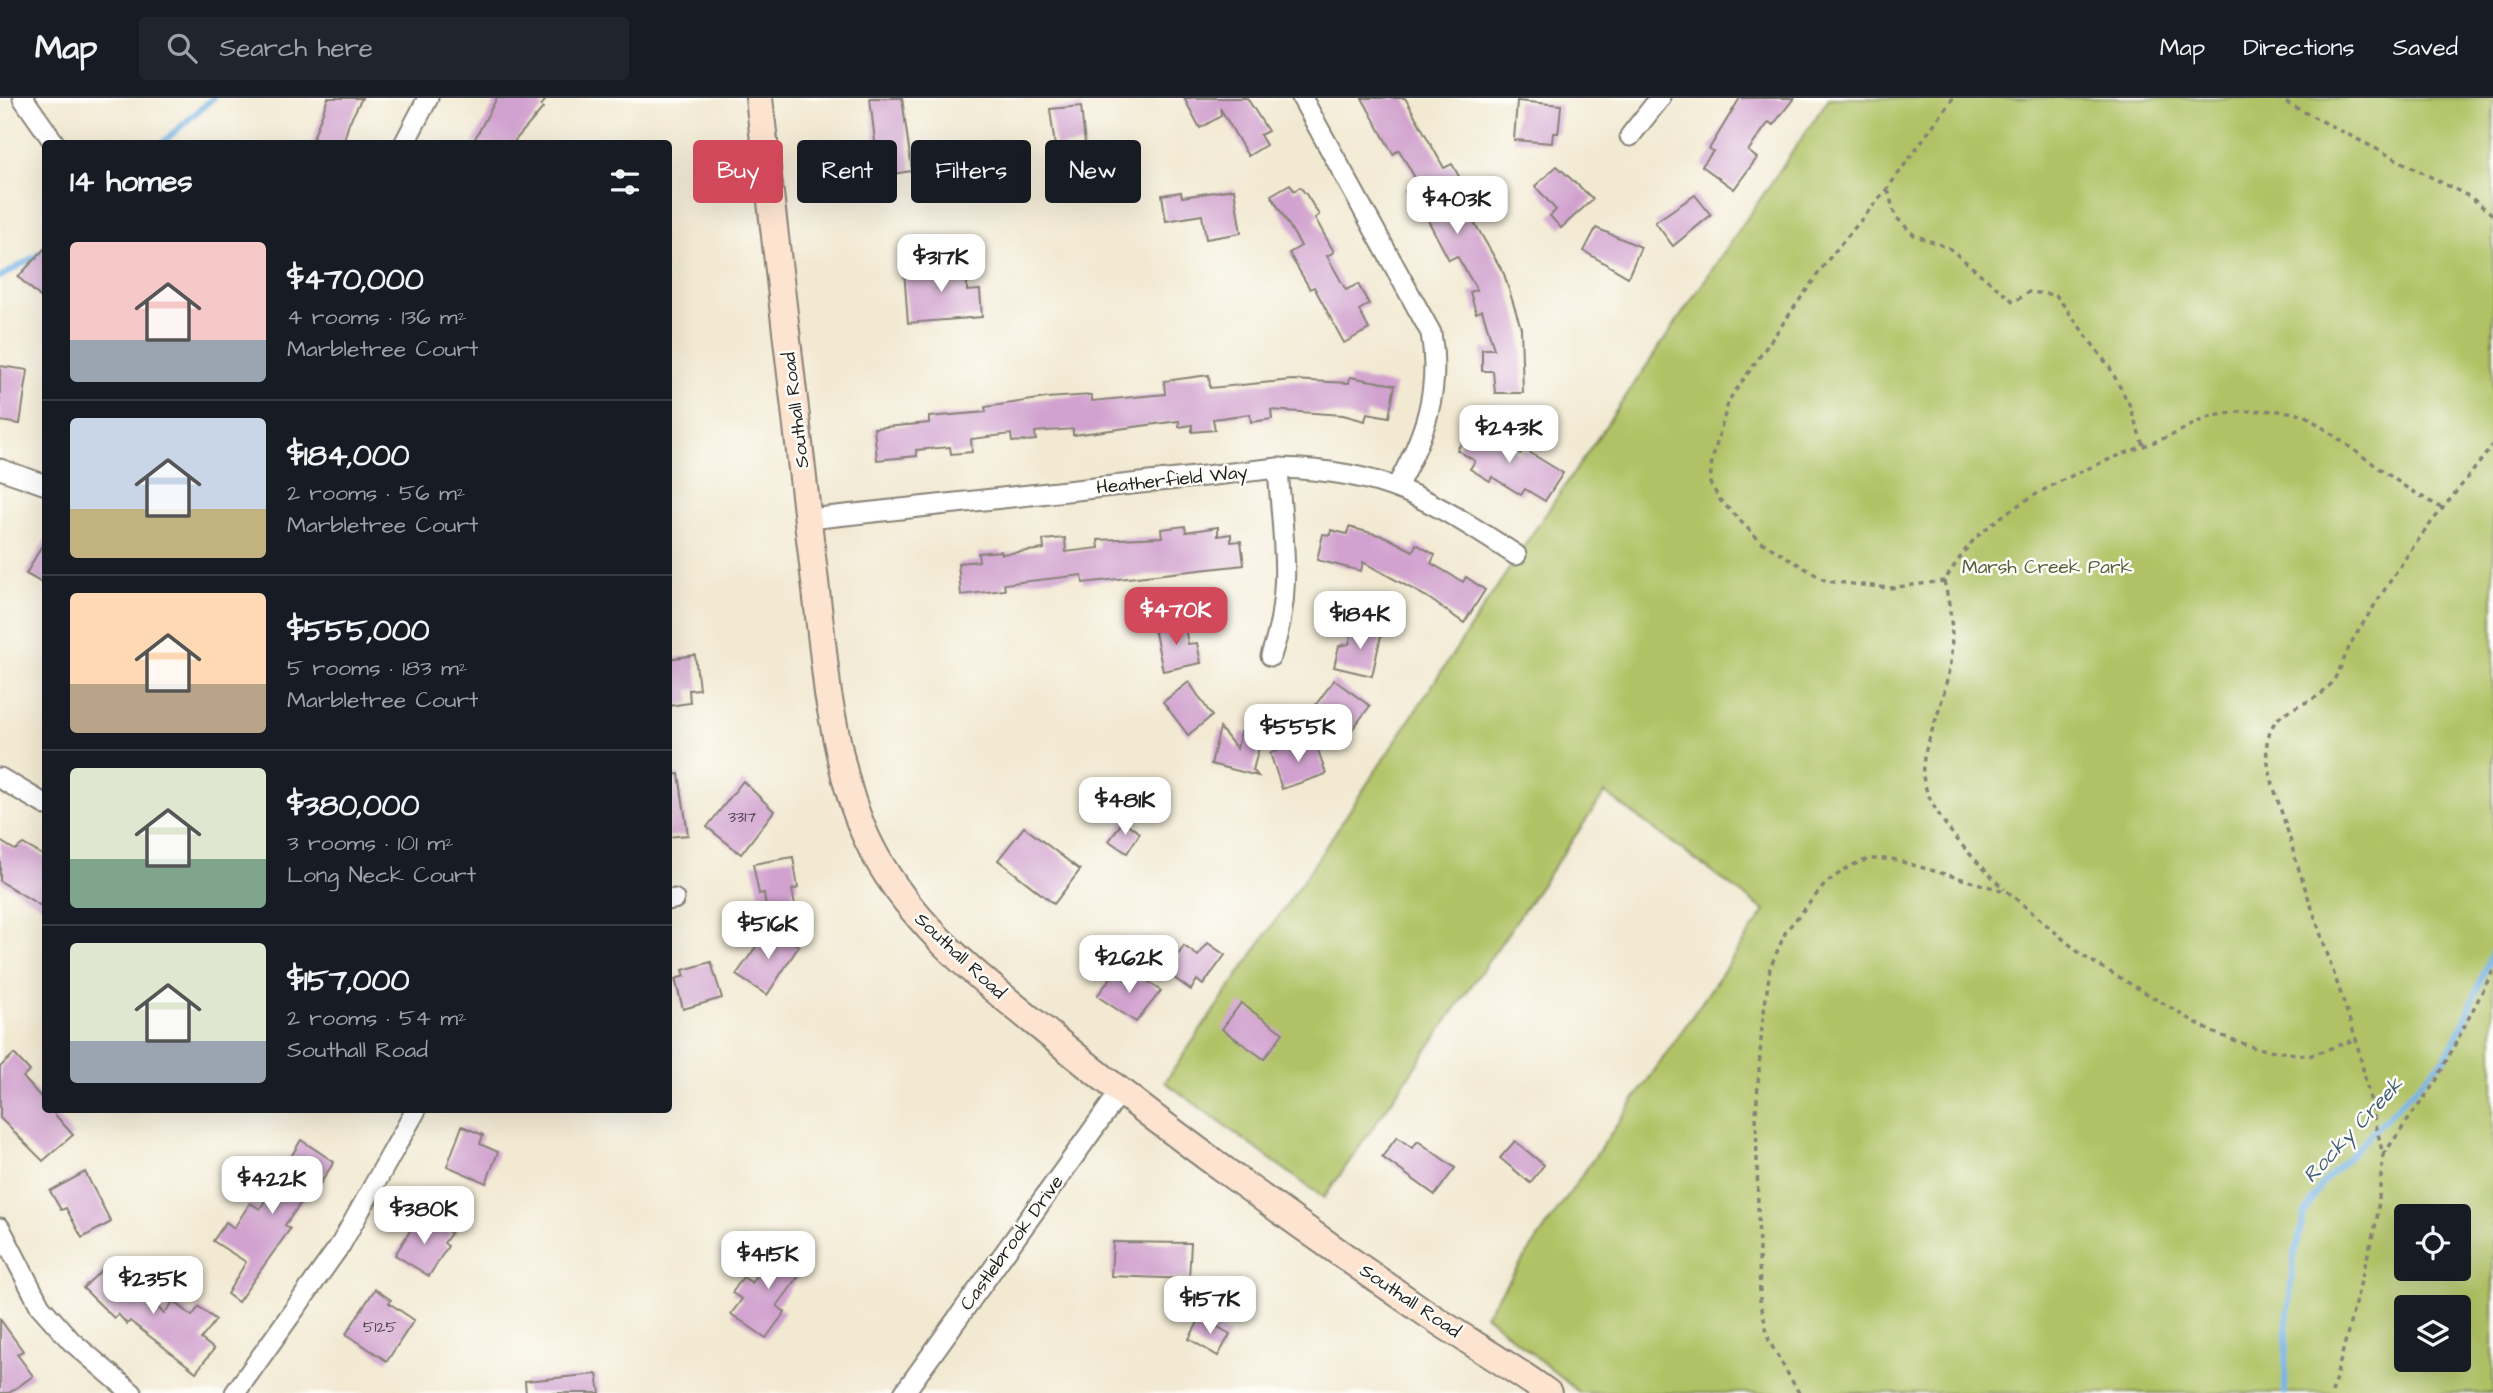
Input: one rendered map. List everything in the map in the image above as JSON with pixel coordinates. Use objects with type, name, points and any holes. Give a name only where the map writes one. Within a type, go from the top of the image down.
[{"type":"street","points":[[23,98],[52,140]]},
{"type":"street","points":[[406,140],[428,98]]},
{"type":"street","name":"Southall Road","points":[[759,98],[828,694],[839,754],[856,815],[880,863],[911,910],[947,949],[1120,1093],[1308,1231],[1548,1393]]},
{"type":"street","points":[[1302,98],[1431,333],[1436,361],[1435,391],[1423,433],[1397,486]]},
{"type":"street","points":[[1630,136],[1660,98]]},
{"type":"street","points":[[0,468],[42,484]]},
{"type":"street","points":[[1271,656],[1284,611],[1286,586],[1278,468]]},
{"type":"street","name":"Heatherfield Way","points":[[809,519],[1278,468],[1355,474],[1397,486],[1434,502],[1516,555]]},
{"type":"street","points":[[0,778],[42,803]]},
{"type":"street","name":"Castlebrook Drive","points":[[904,1393],[1120,1093]]},
{"type":"street","points":[[235,1393],[341,1244],[413,1113]]},
{"type":"street","points":[[0,1228],[40,1306],[71,1341],[132,1393]]},
{"type":"path","points":[[1953,98],[1887,189],[1827,261],[1729,400],[1712,460],[1710,483],[1720,500],[1760,541],[1826,581],[1890,588],[1944,581],[1979,535],[2038,494],[2118,454],[2212,416],[2285,410],[2305,415],[2407,488],[2443,509]]},
{"type":"path","points":[[2277,98],[2470,197],[2493,215]]},
{"type":"path","points":[[1887,189],[1895,216],[1914,235],[1950,248],[2014,302],[2029,292],[2056,295],[2110,368],[2129,404],[2143,446]]},
{"type":"path","points":[[2332,1393],[2372,1241],[2383,1155],[2356,1039],[2294,855],[2288,826],[2265,758],[2267,740],[2279,716],[2299,703],[2319,697],[2329,687],[2354,639],[2404,560],[2493,444]]},
{"type":"path","points":[[1944,581],[1952,612],[1952,664],[1926,750],[1923,777],[1935,807],[1955,836],[2008,891],[2083,956],[2212,1032],[2255,1048],[2309,1056],[2356,1039]]},
{"type":"path","points":[[1799,1393],[1769,1341],[1760,1300],[1756,1113],[1762,1027],[1770,968],[1786,932],[1827,882],[1850,866],[1869,859],[1892,859],[1923,866],[2008,891]]},
{"type":"path","points":[[2383,1155],[2436,1081],[2493,971]]},
{"type":"green space","name":"Marsh Creek Park","points":[[1829,98],[2493,98],[2493,1393],[1580,1393],[1485,1315],[1765,911],[1605,793],[1324,1198],[1165,1082],[1311,869],[1530,537]]},
{"type":"building","points":[[328,98],[362,98],[349,123],[344,140],[312,140]]},
{"type":"building","points":[[497,98],[547,98],[541,106],[543,108],[515,140],[474,140]]},
{"type":"building","points":[[870,98],[902,98],[911,171],[897,173],[897,140],[875,140]]},
{"type":"building","points":[[1184,98],[1247,98],[1268,131],[1260,135],[1266,145],[1248,156],[1220,108],[1221,116],[1200,128]]},
{"type":"building","points":[[1362,98],[1405,98],[1444,168],[1452,164],[1474,203],[1466,208],[1504,274],[1521,328],[1523,393],[1495,393],[1493,371],[1482,371],[1482,349],[1494,349],[1482,310],[1476,313],[1470,292],[1477,290],[1457,256],[1449,260],[1421,207],[1415,210],[1405,191],[1418,183],[1399,150],[1393,154]]},
{"type":"building","points":[[1740,98],[1794,98],[1773,125],[1769,122],[1748,151],[1757,158],[1734,189],[1702,166],[1713,151],[1709,149]]},
{"type":"building","points":[[1517,101],[1561,105],[1558,133],[1553,133],[1552,143],[1514,140]]},
{"type":"building","points":[[1081,106],[1085,140],[1054,140],[1050,109]]},
{"type":"building","points":[[1557,166],[1593,199],[1561,228],[1550,216],[1556,210],[1535,186]]},
{"type":"building","points":[[1290,184],[1294,191],[1300,187],[1319,215],[1315,218],[1334,252],[1327,256],[1346,290],[1358,284],[1369,304],[1359,310],[1369,329],[1344,343],[1314,287],[1310,289],[1289,253],[1301,246],[1271,195]]},
{"type":"building","points":[[1234,189],[1241,233],[1206,239],[1202,215],[1166,221],[1162,195],[1181,192],[1182,197]]},
{"type":"building","points":[[1695,195],[1711,215],[1673,246],[1655,222]]},
{"type":"building","points":[[1596,228],[1641,247],[1628,277],[1584,251]]},
{"type":"building","points":[[42,251],[42,298],[18,277]]},
{"type":"building","points":[[967,259],[967,291],[980,290],[982,317],[908,323],[904,270],[943,267],[943,260]]},
{"type":"building","points":[[0,366],[28,370],[20,424],[0,421]]},
{"type":"building","points":[[1209,375],[1210,388],[1292,380],[1349,383],[1350,377],[1395,385],[1389,417],[1367,413],[1365,421],[1343,415],[1271,410],[1272,419],[1251,422],[1250,414],[1213,419],[1215,430],[1192,432],[1192,425],[1179,427],[1179,421],[1073,435],[1073,429],[1035,432],[1036,440],[1012,442],[1011,434],[971,439],[972,452],[951,454],[950,447],[916,450],[917,456],[877,460],[874,428],[929,423],[929,417],[986,412],[985,407],[1046,398],[1092,395],[1092,401],[1165,394],[1164,381]]},
{"type":"building","points":[[1473,425],[1520,454],[1524,449],[1563,473],[1545,501],[1525,489],[1521,495],[1492,477],[1490,481],[1470,469],[1475,461],[1457,450]]},
{"type":"building","points":[[1185,526],[1186,532],[1218,527],[1218,536],[1231,534],[1231,542],[1241,541],[1244,565],[1083,583],[1082,575],[1004,584],[1005,590],[961,595],[958,563],[979,561],[978,553],[1001,551],[1002,554],[1044,549],[1043,540],[1065,538],[1066,552],[1099,548],[1098,540],[1162,537],[1161,529]]},
{"type":"building","points":[[1349,527],[1386,537],[1413,551],[1416,544],[1435,555],[1431,563],[1463,582],[1466,577],[1485,590],[1464,623],[1427,597],[1363,562],[1361,571],[1317,560],[1323,534],[1330,535],[1331,530],[1347,534]]},
{"type":"building","points":[[42,545],[42,583],[26,574]]},
{"type":"building","points":[[1184,622],[1188,644],[1197,643],[1201,663],[1163,671],[1154,628]]},
{"type":"building","points":[[1354,625],[1382,631],[1372,676],[1334,667],[1339,646],[1349,644]]},
{"type":"building","points":[[695,655],[699,689],[689,690],[690,703],[672,705],[672,658]]},
{"type":"building","points":[[1334,680],[1370,706],[1348,735],[1312,710]]},
{"type":"building","points":[[1189,682],[1212,716],[1188,735],[1163,702]]},
{"type":"building","points":[[1220,728],[1237,749],[1241,732],[1262,737],[1253,770],[1258,776],[1211,764]]},
{"type":"building","points":[[1314,738],[1326,774],[1282,789],[1270,753]]},
{"type":"building","points":[[679,774],[688,835],[672,837],[672,775]]},
{"type":"building","points":[[743,781],[774,811],[741,854],[707,827]]},
{"type":"building","points":[[1123,821],[1140,833],[1127,853],[1109,841]]},
{"type":"building","points":[[1024,827],[1080,870],[1054,904],[998,860]]},
{"type":"building","points":[[0,841],[15,850],[23,844],[42,855],[42,907],[0,881]]},
{"type":"building","points":[[793,857],[798,888],[792,890],[796,911],[767,915],[764,893],[759,894],[753,864]]},
{"type":"building","points":[[770,927],[799,946],[767,995],[736,975]]},
{"type":"building","points":[[1208,943],[1225,955],[1203,985],[1197,980],[1191,990],[1166,972],[1184,946],[1198,956]]},
{"type":"building","points":[[711,962],[722,998],[683,1009],[675,979],[685,976],[683,970]]},
{"type":"building","points":[[1116,971],[1128,980],[1135,971],[1161,991],[1136,1022],[1097,996]]},
{"type":"building","points":[[1241,1003],[1283,1033],[1264,1059],[1222,1029]]},
{"type":"building","points":[[14,1054],[30,1071],[23,1077],[42,1098],[42,1113],[54,1113],[73,1135],[43,1161],[0,1118],[0,1067]]},
{"type":"building","points":[[462,1126],[483,1135],[480,1144],[498,1152],[486,1183],[447,1166]]},
{"type":"building","points":[[1397,1137],[1412,1148],[1418,1141],[1455,1168],[1435,1195],[1382,1157]]},
{"type":"building","points":[[301,1140],[334,1162],[316,1190],[312,1187],[285,1225],[290,1229],[238,1302],[227,1294],[246,1262],[213,1241],[226,1222],[234,1228],[250,1203],[260,1209]]},
{"type":"building","points":[[1515,1141],[1544,1165],[1530,1183],[1500,1158]]},
{"type":"building","points":[[85,1172],[111,1222],[82,1238],[66,1208],[61,1210],[50,1191]]},
{"type":"building","points":[[425,1217],[451,1233],[444,1243],[448,1246],[429,1276],[395,1255],[413,1226],[418,1228]]},
{"type":"building","points":[[1113,1242],[1191,1243],[1189,1279],[1111,1276]]},
{"type":"building","points":[[780,1244],[808,1264],[777,1306],[785,1312],[766,1338],[731,1314],[742,1299],[732,1293],[743,1277],[752,1283]]},
{"type":"building","points":[[113,1259],[164,1314],[174,1301],[192,1316],[199,1307],[216,1320],[201,1339],[214,1349],[196,1372],[130,1321],[127,1324],[118,1314],[114,1318],[83,1288]]},
{"type":"building","points":[[375,1289],[391,1300],[389,1303],[414,1320],[387,1361],[346,1334]]},
{"type":"building","points":[[1201,1317],[1230,1334],[1218,1356],[1189,1339]]},
{"type":"building","points":[[0,1319],[23,1351],[17,1354],[33,1376],[9,1393],[0,1393]]},
{"type":"building","points":[[597,1374],[600,1393],[526,1393],[525,1381]]},
{"type":"waterway","points":[[166,140],[213,98]]},
{"type":"waterway","points":[[0,277],[42,252]]},
{"type":"waterway","name":"Rocky Creek","points":[[2285,1393],[2286,1332],[2294,1258],[2304,1215],[2321,1185],[2446,1057],[2465,1020],[2493,950]]}]
